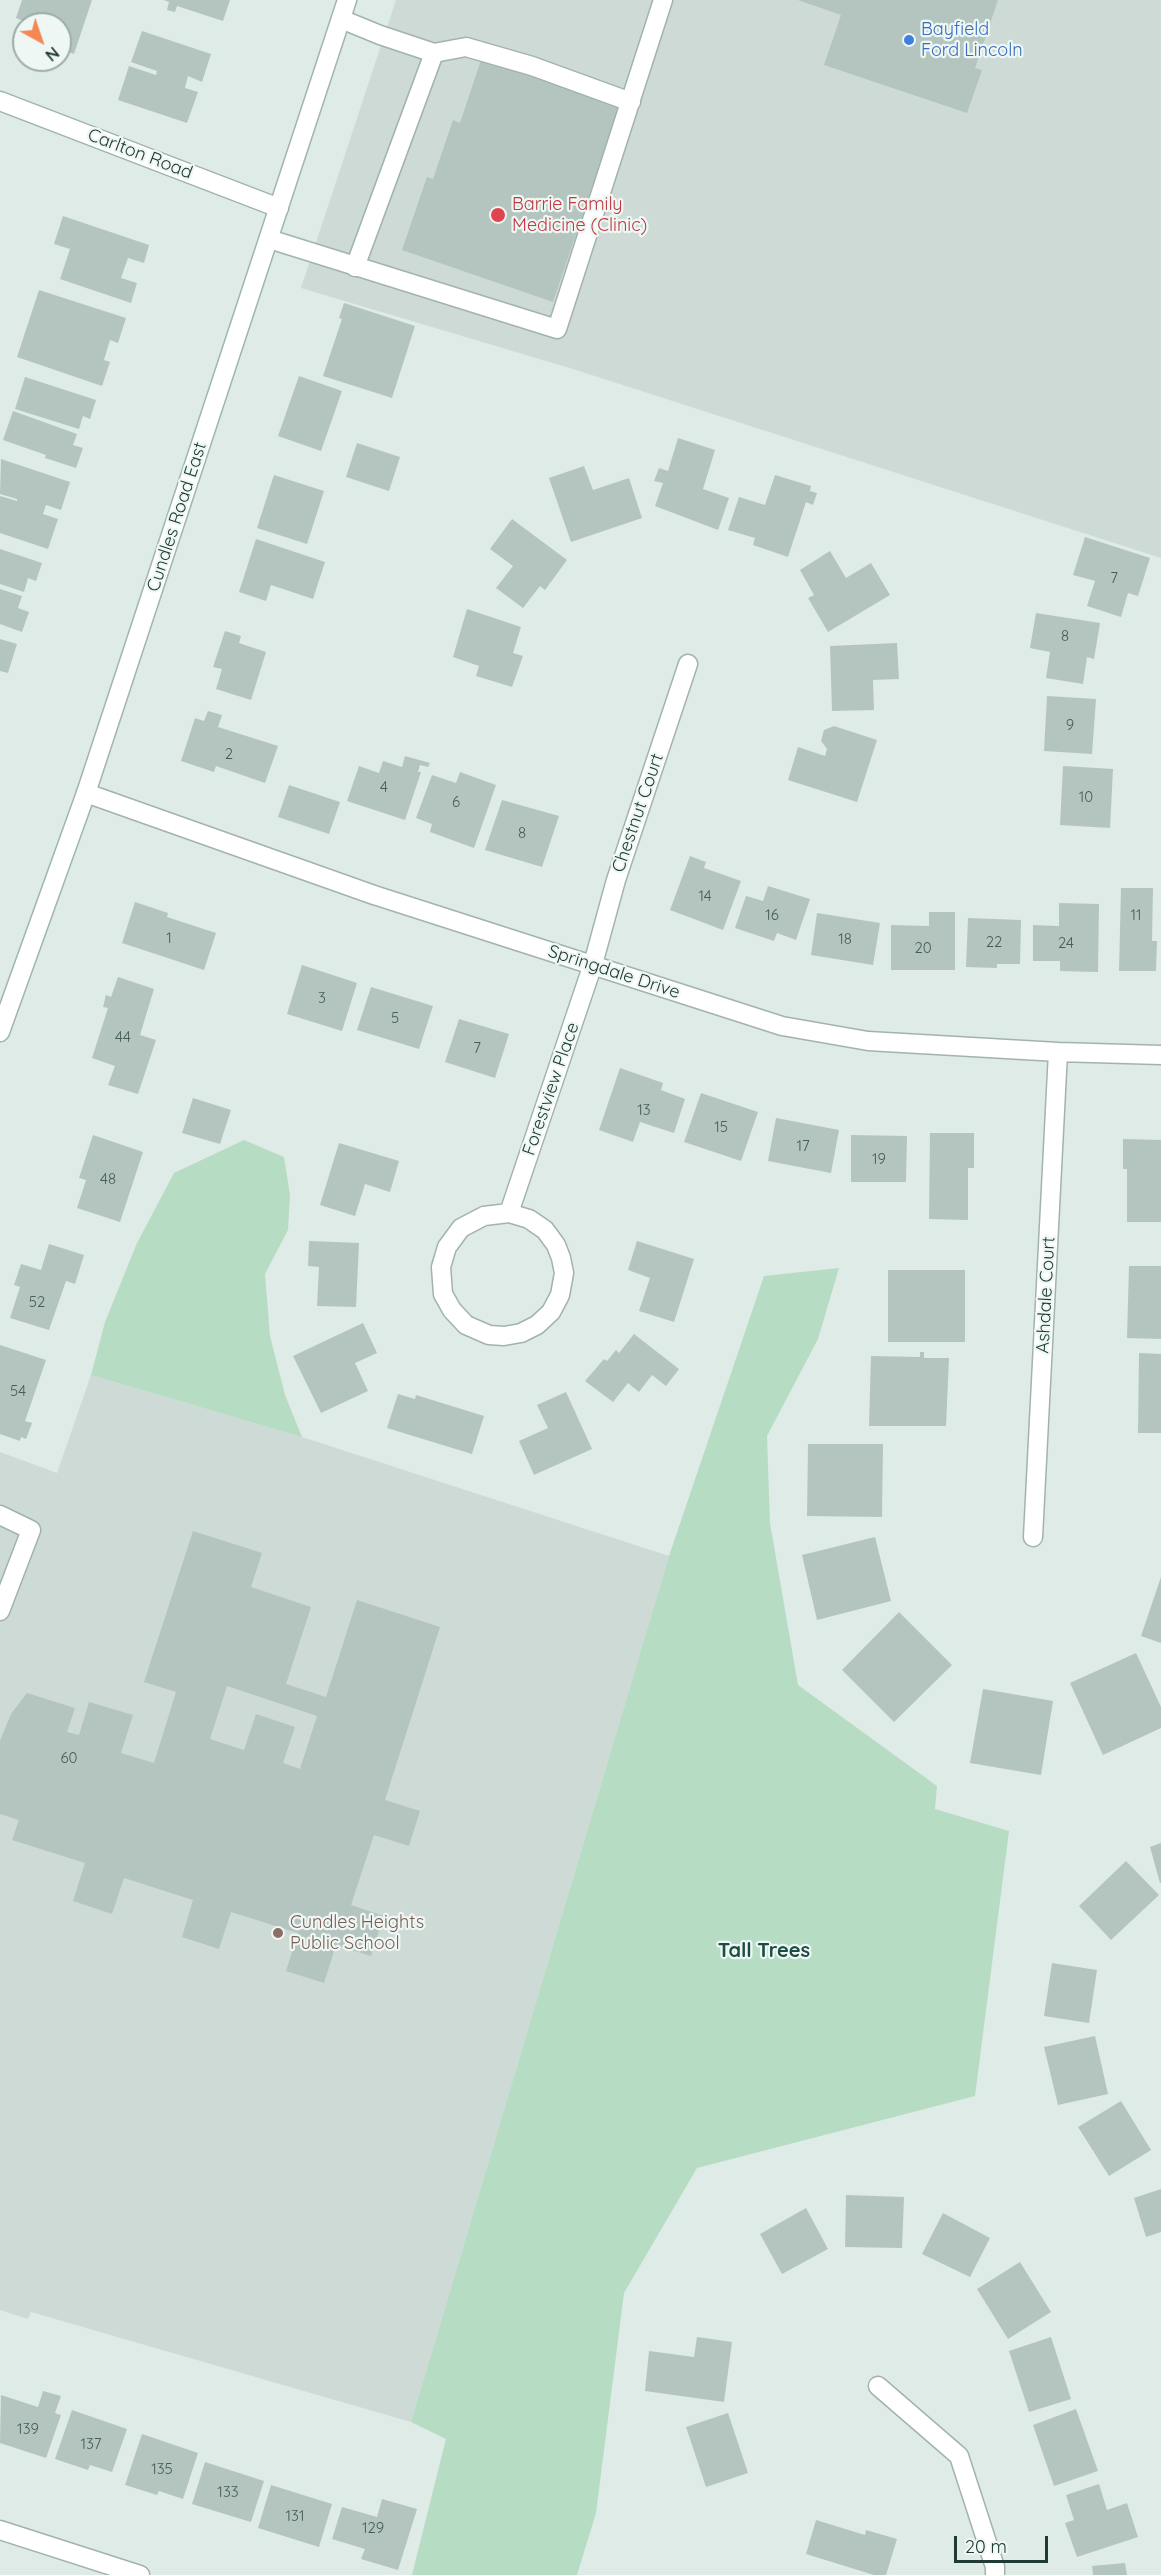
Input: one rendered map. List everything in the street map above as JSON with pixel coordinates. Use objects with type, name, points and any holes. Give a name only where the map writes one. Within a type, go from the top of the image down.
[{"type":"street","name":"Cundles Road East","points":[[0,1032],[86,793],[348,0]]},
{"type":"street","points":[[269,238],[355,267],[556,328],[663,0]]},
{"type":"street","points":[[341,19],[434,53],[466,47],[532,66],[631,102]]},
{"type":"street","points":[[355,267],[434,53]]},
{"type":"street","name":"Carlton Road","points":[[0,100],[279,208]]},
{"type":"street","name":"Chestnut Court","points":[[593,964],[616,880],[688,663]]},
{"type":"street","name":"Springdale Drive","points":[[86,793],[374,895],[782,1026],[868,1041],[1058,1052],[1161,1055]]},
{"type":"street","name":"Forestview Place","points":[[509,1213],[593,964]]},
{"type":"street","name":"Ashdale Court","points":[[1033,1538],[1058,1052]]},
{"type":"street","points":[[509,1213],[529,1219],[545,1230],[556,1245],[564,1273],[560,1295],[551,1312],[537,1325],[521,1333],[504,1336],[489,1335],[466,1325],[452,1310],[443,1294],[441,1267],[447,1247],[461,1228],[484,1216],[509,1213]]},
{"type":"street","points":[[0,1515],[31,1530],[0,1611]]},
{"type":"street","points":[[878,2386],[959,2456],[995,2566],[995,2575]]},
{"type":"street","points":[[0,2530],[140,2575]]},
{"type":"shaded area","points":[[396,0],[1161,0],[1161,558],[573,369],[301,288]]},
{"type":"shaded area","name":"Cundles Heights Public School","points":[[91,1375],[302,1437],[669,1556],[411,2422],[31,2312],[28,2319],[0,2310],[0,1452],[57,1473]]},
{"type":"green space","points":[[244,1140],[284,1157],[290,1195],[288,1230],[265,1274],[270,1336],[285,1395],[302,1437],[91,1375],[105,1322],[137,1243],[174,1173]]},
{"type":"green space","points":[[839,1268],[818,1339],[767,1436],[770,1523],[798,1685],[937,1786],[935,1809],[1009,1831],[975,2096],[697,2168],[624,2293],[596,2513],[577,2575],[412,2575],[446,2439],[411,2422],[669,1556],[764,1276]]},
{"type":"building","points":[[22,0],[92,0],[74,54],[72,53],[72,12],[18,12]]},
{"type":"building","points":[[164,0],[230,0],[223,21],[177,6],[175,12],[167,10],[169,2]]},
{"type":"building","name":"Bayfield Ford Lincoln","points":[[798,0],[998,0],[975,68],[982,70],[967,113],[824,65],[841,15]]},
{"type":"building","points":[[142,31],[211,54],[202,82],[188,76],[185,88],[198,92],[187,123],[118,100],[129,66],[156,75],[157,71],[131,62]]},
{"type":"building","name":"Barrie Family Medicine (Clinic)","points":[[482,57],[620,105],[553,302],[402,250],[427,177],[433,179],[453,120],[460,123]]},
{"type":"building","points":[[63,216],[149,245],[144,263],[128,258],[121,278],[137,283],[131,303],[60,279],[70,249],[54,244]]},
{"type":"building","points":[[39,290],[126,318],[118,343],[110,340],[104,360],[110,362],[102,386],[17,357]]},
{"type":"building","points":[[344,303],[415,326],[392,398],[323,376],[342,319],[339,318]]},
{"type":"building","points":[[299,376],[342,391],[321,451],[278,436]]},
{"type":"building","points":[[25,377],[96,400],[90,419],[83,416],[79,429],[15,409]]},
{"type":"building","points":[[13,411],[77,434],[73,445],[83,448],[76,468],[3,440]]},
{"type":"building","points":[[678,438],[715,450],[703,489],[729,498],[718,530],[655,506],[663,483],[654,481],[659,468],[668,471]]},
{"type":"building","points":[[357,443],[400,457],[389,491],[346,477]]},
{"type":"building","points":[[1,459],[70,482],[61,510],[46,505],[43,514],[58,519],[48,549],[0,533],[0,496],[17,501],[17,499],[0,494]]},
{"type":"building","points":[[584,466],[593,490],[629,478],[642,518],[571,542],[549,478]]},
{"type":"building","points":[[274,475],[324,491],[307,544],[257,528]]},
{"type":"building","points":[[775,475],[811,486],[810,491],[817,493],[813,505],[806,502],[788,557],[753,545],[755,538],[728,530],[739,497],[765,505]]},
{"type":"building","points":[[512,519],[567,560],[545,590],[540,586],[523,608],[496,588],[513,566],[490,549]]},
{"type":"building","points":[[1085,537],[1150,558],[1138,596],[1128,593],[1121,617],[1087,606],[1095,581],[1073,575]]},
{"type":"building","points":[[256,539],[325,562],[313,599],[271,585],[266,601],[239,592]]},
{"type":"building","points":[[0,549],[42,563],[36,581],[28,578],[24,592],[0,584]]},
{"type":"building","points":[[830,551],[846,578],[871,563],[890,595],[828,632],[808,598],[814,595],[800,570]]},
{"type":"building","points":[[0,589],[22,596],[18,608],[29,612],[22,632],[0,624]]},
{"type":"building","points":[[467,609],[521,627],[513,653],[523,656],[512,687],[476,676],[479,666],[453,657]]},
{"type":"building","points":[[1036,613],[1100,623],[1094,659],[1087,657],[1083,684],[1046,678],[1050,652],[1030,648]]},
{"type":"building","points":[[225,631],[241,636],[239,643],[266,652],[251,700],[216,689],[222,669],[213,667]]},
{"type":"building","points":[[0,639],[17,644],[8,673],[0,671]]},
{"type":"building","points":[[897,643],[899,679],[873,680],[874,710],[832,711],[830,646]]},
{"type":"building","points":[[1047,696],[1096,699],[1092,754],[1044,751]]},
{"type":"building","points":[[208,711],[222,715],[218,727],[278,746],[265,783],[216,766],[214,772],[181,761],[195,718],[204,721]]},
{"type":"building","points":[[834,726],[877,740],[857,802],[788,780],[798,747],[825,756],[827,749],[821,741],[824,730]]},
{"type":"building","points":[[405,756],[430,763],[428,767],[420,765],[418,772],[421,772],[405,820],[347,801],[359,766],[379,773],[383,761],[402,767]]},
{"type":"building","points":[[1063,766],[1113,769],[1110,828],[1060,825]]},
{"type":"building","points":[[460,772],[496,785],[474,848],[430,832],[432,824],[416,818],[432,775],[456,783]]},
{"type":"building","points":[[289,785],[340,802],[329,834],[278,817]]},
{"type":"building","points":[[502,800],[559,816],[542,867],[485,850]]},
{"type":"building","points":[[690,856],[706,862],[704,868],[741,881],[723,930],[670,910]]},
{"type":"building","points":[[768,886],[810,899],[796,940],[777,933],[774,941],[735,928],[746,896],[763,901]]},
{"type":"building","points":[[1121,888],[1153,888],[1152,941],[1157,941],[1156,971],[1119,971]]},
{"type":"building","points":[[135,902],[168,913],[167,917],[216,933],[204,970],[122,943]]},
{"type":"building","points":[[1059,903],[1099,904],[1098,972],[1060,971],[1060,961],[1033,961],[1033,925],[1059,926]]},
{"type":"building","points":[[929,912],[955,912],[955,970],[891,970],[891,925],[929,926]]},
{"type":"building","points":[[817,913],[880,923],[873,965],[811,955]]},
{"type":"building","points":[[968,918],[1021,920],[1020,964],[997,964],[997,968],[966,967]]},
{"type":"building","points":[[302,965],[357,983],[342,1031],[287,1014]]},
{"type":"building","points":[[118,977],[154,989],[140,1035],[156,1040],[138,1094],[108,1085],[115,1066],[92,1058],[108,1008],[103,1007],[106,995],[111,997]]},
{"type":"building","points":[[371,987],[433,1006],[419,1049],[357,1030]]},
{"type":"building","points":[[459,1019],[509,1034],[495,1078],[445,1062]]},
{"type":"building","points":[[620,1068],[663,1083],[661,1090],[685,1099],[674,1133],[640,1122],[633,1142],[599,1130]]},
{"type":"building","points":[[701,1093],[758,1112],[741,1161],[684,1142]]},
{"type":"building","points":[[193,1098],[231,1110],[220,1144],[182,1133]]},
{"type":"building","points":[[776,1118],[839,1130],[831,1173],[768,1161]]},
{"type":"building","points":[[930,1133],[974,1133],[974,1168],[968,1168],[968,1220],[929,1219]]},
{"type":"building","points":[[93,1135],[143,1152],[120,1222],[77,1208],[86,1180],[79,1178]]},
{"type":"building","points":[[851,1135],[907,1136],[906,1182],[851,1182]]},
{"type":"building","points":[[1123,1139],[1161,1140],[1161,1222],[1127,1222],[1127,1169],[1123,1169]]},
{"type":"building","points":[[339,1143],[399,1161],[390,1192],[365,1184],[355,1216],[320,1205]]},
{"type":"building","points":[[309,1241],[359,1243],[356,1307],[317,1306],[319,1267],[308,1266]]},
{"type":"building","points":[[637,1241],[694,1259],[674,1322],[639,1311],[650,1278],[628,1270]]},
{"type":"building","points":[[49,1244],[84,1255],[75,1284],[66,1281],[49,1330],[10,1318],[20,1287],[14,1285],[21,1264],[41,1270]]},
{"type":"building","points":[[1129,1266],[1161,1266],[1161,1339],[1127,1338]]},
{"type":"building","points":[[888,1270],[965,1270],[965,1342],[888,1342]]},
{"type":"building","points":[[363,1323],[377,1353],[355,1363],[368,1391],[321,1413],[293,1356]]},
{"type":"building","points":[[634,1334],[679,1369],[666,1386],[652,1375],[639,1392],[628,1383],[613,1402],[585,1381],[604,1359],[607,1361],[616,1350],[619,1353]]},
{"type":"building","points":[[0,1345],[46,1360],[25,1421],[32,1423],[26,1439],[21,1437],[20,1441],[0,1434]]},
{"type":"building","points":[[920,1352],[924,1352],[924,1358],[949,1358],[946,1426],[869,1426],[871,1356],[920,1357]]},
{"type":"building","points":[[1139,1353],[1161,1354],[1161,1433],[1138,1433]]},
{"type":"building","points":[[566,1392],[592,1449],[534,1475],[519,1441],[548,1428],[537,1405]]},
{"type":"building","points":[[398,1394],[415,1399],[416,1395],[484,1416],[472,1454],[387,1428]]},
{"type":"building","points":[[808,1444],[883,1444],[882,1517],[807,1516]]},
{"type":"building","points":[[193,1531],[262,1553],[251,1587],[311,1607],[286,1684],[326,1697],[357,1600],[440,1627],[385,1800],[420,1811],[409,1846],[374,1835],[351,1905],[384,1916],[371,1956],[336,1945],[324,1983],[286,1971],[298,1933],[231,1912],[219,1949],[182,1937],[193,1900],[124,1878],[112,1914],[73,1901],[85,1863],[12,1840],[19,1820],[0,1814],[0,1741],[11,1714],[27,1693],[75,1708],[67,1732],[79,1735],[89,1702],[133,1715],[121,1753],[154,1763],[176,1692],[144,1682]],"holes":[[[227,1686],[317,1716],[300,1769],[283,1763],[295,1727],[256,1714],[244,1750],[210,1739]]]},
{"type":"building","points":[[875,1537],[891,1601],[817,1620],[802,1555]]},
{"type":"building","points":[[1161,1577],[1161,1643],[1141,1636]]},
{"type":"building","points":[[899,1612],[952,1665],[894,1722],[842,1670]]},
{"type":"building","points":[[1136,1653],[1161,1707],[1161,1728],[1103,1755],[1070,1683]]},
{"type":"building","points":[[983,1689],[1053,1701],[1041,1775],[970,1763]]},
{"type":"building","points":[[1161,1843],[1161,1883],[1160,1883],[1150,1847]]},
{"type":"building","points":[[1126,1861],[1159,1895],[1111,1940],[1079,1906]]},
{"type":"building","points":[[1052,1963],[1097,1970],[1089,2023],[1044,2016]]},
{"type":"building","points":[[1095,2036],[1108,2094],[1058,2105],[1044,2047]]},
{"type":"building","points":[[1121,2101],[1151,2150],[1109,2176],[1078,2127]]},
{"type":"building","points":[[1161,2189],[1161,2232],[1146,2237],[1134,2198]]},
{"type":"building","points":[[846,2195],[904,2197],[902,2248],[845,2247]]},
{"type":"building","points":[[806,2208],[828,2249],[782,2274],[760,2234]]},
{"type":"building","points":[[943,2213],[990,2238],[970,2277],[922,2254]]},
{"type":"building","points":[[1020,2262],[1051,2312],[1008,2339],[977,2289]]},
{"type":"building","points":[[697,2337],[732,2342],[724,2402],[645,2391],[649,2351],[694,2357]]},
{"type":"building","points":[[1051,2337],[1071,2399],[1029,2412],[1009,2351]]},
{"type":"building","points":[[43,2391],[61,2396],[55,2413],[61,2415],[46,2458],[0,2443],[1,2395],[38,2407]]},
{"type":"building","points":[[1076,2409],[1098,2471],[1054,2486],[1033,2425]]},
{"type":"building","points":[[72,2410],[127,2429],[112,2472],[90,2465],[88,2470],[55,2459]]},
{"type":"building","points":[[728,2413],[748,2473],[706,2487],[686,2427]]},
{"type":"building","points":[[142,2434],[198,2453],[183,2499],[159,2491],[157,2495],[125,2485]]},
{"type":"building","points":[[205,2462],[264,2481],[251,2522],[192,2504]]},
{"type":"building","points":[[1099,2484],[1107,2510],[1127,2503],[1138,2537],[1077,2557],[1065,2523],[1074,2520],[1066,2495]]},
{"type":"building","points":[[271,2485],[332,2504],[319,2547],[258,2528]]},
{"type":"building","points":[[382,2499],[417,2509],[398,2570],[361,2559],[365,2549],[332,2539],[342,2507],[377,2517]]},
{"type":"building","points":[[816,2520],[865,2535],[866,2530],[897,2539],[886,2575],[874,2575],[806,2554]]},
{"type":"building","points":[[1125,2563],[1127,2575],[1093,2575],[1092,2566]]},
{"type":"place","name":"Bayfield Ford Lincoln","points":[[909,40]]},
{"type":"place","name":"Barrie Family Medicine (Clinic)","points":[[498,215]]},
{"type":"place","name":"Cundles Heights Public School","points":[[278,1933]]},
{"type":"district","name":"Tall Trees","points":[[764,1951]]}]
